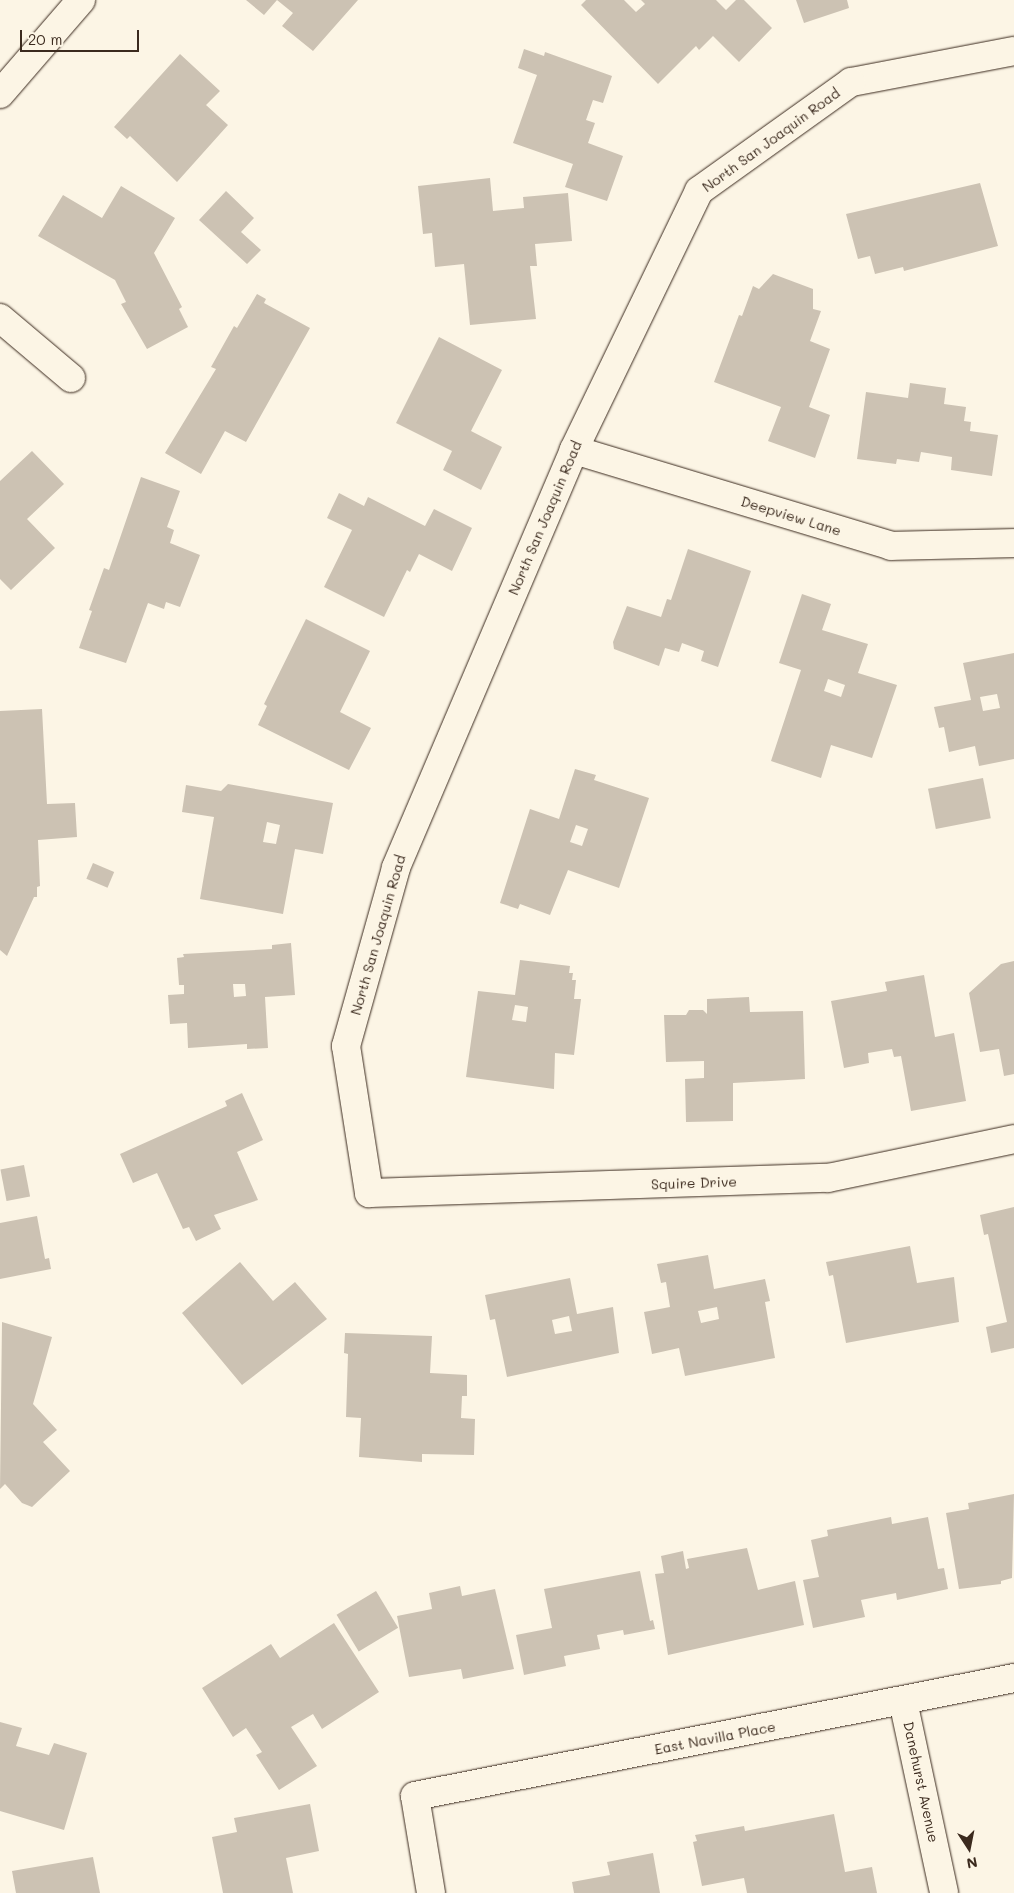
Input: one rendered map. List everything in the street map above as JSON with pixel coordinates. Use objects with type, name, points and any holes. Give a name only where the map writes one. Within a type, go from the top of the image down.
[{"type":"street","points":[[0,94],[81,0]]},
{"type":"street","name":"North San Joaquin Road","points":[[369,1194],[346,1046],[396,868],[574,450],[699,191],[851,82],[1014,51]]},
{"type":"street","points":[[0,318],[71,378]]},
{"type":"street","name":"Deepview Lane","points":[[574,450],[891,546],[1014,543]]},
{"type":"street","name":"Squire Drive","points":[[369,1194],[828,1178],[1014,1139]]},
{"type":"street","name":"East Navilla Place","points":[[431,1893],[415,1796],[1014,1678]]},
{"type":"street","name":"Danehurst Avenue","points":[[903,1701],[944,1893]]},
{"type":"building","points":[[246,0],[277,0],[264,15]]},
{"type":"building","points":[[277,0],[358,0],[313,51],[282,26],[293,13]]},
{"type":"building","points":[[586,0],[624,0],[636,12],[645,4],[641,0],[716,0],[726,10],[736,0],[744,0],[772,28],[739,62],[713,36],[699,50],[696,46],[658,84],[581,5]]},
{"type":"building","points":[[796,0],[847,0],[849,8],[804,23]]},
{"type":"building","points":[[524,49],[544,56],[545,52],[612,76],[603,103],[593,100],[586,120],[595,123],[588,143],[623,156],[607,201],[565,187],[573,164],[513,143],[537,75],[518,68]]},
{"type":"building","points":[[180,54],[220,91],[206,105],[228,125],[177,182],[130,136],[127,139],[114,127]]},
{"type":"building","points":[[490,178],[493,211],[524,208],[523,197],[568,193],[572,241],[535,244],[537,266],[530,266],[536,319],[470,325],[464,264],[435,267],[432,233],[423,234],[418,186]]},
{"type":"building","points":[[980,183],[998,246],[904,271],[903,267],[875,274],[870,256],[858,259],[846,214]]},
{"type":"building","points":[[121,186],[175,218],[154,253],[182,307],[179,309],[188,327],[147,349],[121,304],[126,302],[115,280],[38,236],[63,195],[102,218]]},
{"type":"building","points":[[226,191],[254,218],[241,232],[261,250],[247,264],[199,220]]},
{"type":"building","points":[[773,274],[813,289],[813,309],[821,311],[810,341],[830,349],[809,407],[830,415],[815,458],[768,441],[781,407],[714,382],[739,315],[742,316],[753,286],[759,289]]},
{"type":"building","points":[[257,294],[266,299],[264,303],[310,328],[246,442],[225,431],[201,474],[165,453],[216,369],[211,367],[234,326],[237,328]]},
{"type":"building","points":[[439,337],[502,370],[471,431],[502,447],[481,490],[443,470],[452,451],[396,423]]},
{"type":"building","points":[[910,383],[946,388],[944,404],[966,407],[964,421],[971,422],[970,431],[998,435],[992,476],[951,470],[952,457],[921,452],[919,462],[897,459],[896,464],[857,459],[866,392],[908,398]]},
{"type":"building","points":[[32,451],[64,484],[27,519],[55,548],[11,590],[0,579],[0,481]]},
{"type":"building","points":[[141,477],[180,491],[167,527],[174,530],[170,543],[200,555],[180,607],[166,602],[164,609],[148,603],[126,663],[79,648],[92,611],[89,610],[104,568],[109,570]]},
{"type":"building","points":[[339,493],[364,506],[368,497],[425,526],[434,509],[472,528],[452,571],[419,554],[410,572],[407,570],[384,617],[324,587],[352,530],[327,518]]},
{"type":"building","points":[[688,549],[751,571],[718,667],[701,661],[704,651],[682,643],[679,652],[665,648],[659,666],[614,649],[613,642],[627,606],[661,617],[667,599],[671,600]]},
{"type":"building","points":[[802,594],[831,604],[822,630],[868,644],[858,673],[897,685],[872,758],[831,745],[821,778],[771,761],[801,670],[779,663]],"holes":[[[828,679],[845,685],[841,697],[824,691]]]},
{"type":"building","points":[[306,619],[370,651],[340,712],[371,728],[349,770],[258,725],[267,706],[264,704]]},
{"type":"building","points":[[1014,653],[1014,759],[979,766],[975,746],[949,752],[944,727],[939,728],[934,707],[971,700],[963,663]],"holes":[[[997,694],[1000,708],[983,711],[980,697]]]},
{"type":"building","points":[[42,709],[47,804],[75,803],[77,837],[38,840],[40,886],[37,887],[37,897],[34,897],[7,956],[0,950],[0,711]]},
{"type":"building","points":[[575,769],[596,775],[594,780],[649,798],[619,888],[568,870],[550,915],[520,904],[518,909],[500,903],[530,809],[559,819]],"holes":[[[576,825],[588,829],[582,846],[570,842]]]},
{"type":"building","points":[[983,778],[991,818],[936,829],[928,789]]},
{"type":"building","points":[[228,784],[333,803],[323,854],[295,849],[283,914],[200,899],[214,817],[182,812],[186,785],[221,791]],"holes":[[[267,822],[280,825],[276,844],[263,842]]]},
{"type":"building","points":[[93,863],[114,872],[108,888],[86,879]]},
{"type":"building","points":[[291,943],[295,995],[265,997],[268,1048],[247,1049],[247,1044],[188,1048],[187,1023],[170,1024],[168,995],[184,994],[184,985],[179,985],[177,958],[184,957],[183,954],[272,949],[272,945]],"holes":[[[233,984],[245,984],[246,996],[234,997]]]},
{"type":"building","points":[[520,960],[570,966],[569,973],[573,973],[572,980],[576,980],[574,999],[581,999],[574,1055],[555,1053],[554,1089],[466,1077],[478,991],[515,995]],"holes":[[[515,1005],[528,1007],[526,1022],[512,1020]]]},
{"type":"building","points":[[1014,961],[1014,1074],[1004,1076],[999,1049],[980,1052],[969,993],[1001,964]]},
{"type":"building","points":[[924,975],[935,1037],[954,1033],[966,1101],[911,1111],[901,1056],[894,1057],[892,1049],[868,1053],[869,1063],[844,1068],[831,1001],[887,991],[885,982]]},
{"type":"building","points":[[749,997],[750,1012],[803,1011],[805,1079],[733,1083],[733,1121],[686,1122],[685,1079],[704,1078],[704,1061],[666,1062],[664,1015],[686,1015],[689,1010],[703,1010],[707,1014],[707,999]]},
{"type":"building","points":[[242,1093],[263,1140],[237,1152],[258,1200],[214,1215],[221,1229],[196,1241],[189,1227],[183,1229],[157,1173],[133,1183],[120,1154],[227,1106],[225,1101]]},
{"type":"building","points":[[24,1165],[30,1196],[7,1201],[0,1170]]},
{"type":"building","points":[[1014,1207],[1014,1348],[991,1353],[986,1327],[1007,1322],[988,1234],[984,1235],[980,1215]]},
{"type":"building","points":[[37,1216],[45,1259],[49,1258],[51,1269],[0,1279],[0,1223]]},
{"type":"building","points":[[910,1246],[917,1283],[954,1277],[959,1322],[846,1343],[833,1275],[829,1276],[826,1262]]},
{"type":"building","points":[[708,1255],[714,1289],[765,1279],[770,1301],[765,1302],[775,1358],[685,1376],[679,1348],[652,1354],[644,1312],[670,1307],[666,1282],[661,1283],[657,1264]],"holes":[[[717,1307],[719,1319],[701,1323],[698,1311]]]},
{"type":"building","points":[[240,1262],[273,1301],[295,1282],[327,1319],[242,1385],[182,1313]]},
{"type":"building","points":[[570,1278],[577,1314],[613,1307],[619,1353],[507,1377],[495,1319],[490,1320],[485,1295]],"holes":[[[569,1316],[572,1331],[555,1334],[552,1320]]]},
{"type":"building","points":[[2,1322],[52,1337],[33,1404],[57,1430],[43,1442],[70,1471],[32,1507],[22,1503],[5,1484],[0,1489]]},
{"type":"building","points":[[345,1333],[432,1336],[430,1373],[467,1375],[467,1396],[462,1396],[461,1418],[475,1419],[474,1455],[422,1454],[422,1462],[359,1457],[361,1418],[346,1417],[348,1354],[344,1353]]},
{"type":"building","points":[[1014,1494],[1012,1578],[1001,1581],[1001,1584],[959,1589],[946,1513],[969,1509],[968,1503]]},
{"type":"building","points":[[891,1517],[892,1524],[928,1517],[938,1569],[944,1568],[948,1589],[897,1600],[896,1593],[861,1600],[865,1617],[813,1628],[803,1580],[819,1577],[811,1540],[828,1536],[827,1530]]},
{"type":"building","points":[[747,1548],[758,1590],[795,1581],[804,1625],[668,1655],[655,1574],[664,1573],[661,1556],[683,1551],[686,1569],[689,1568],[687,1559]]},
{"type":"building","points":[[640,1571],[650,1621],[653,1620],[655,1629],[624,1635],[623,1630],[597,1635],[600,1649],[564,1656],[566,1666],[524,1675],[516,1635],[552,1628],[544,1589]]},
{"type":"building","points":[[460,1586],[462,1596],[495,1589],[514,1669],[463,1679],[461,1669],[409,1677],[397,1616],[432,1609],[429,1593]]},
{"type":"building","points":[[376,1591],[398,1628],[359,1652],[337,1615]]},
{"type":"building","points":[[334,1623],[379,1692],[322,1729],[313,1714],[291,1727],[317,1766],[279,1790],[256,1755],[262,1752],[246,1728],[233,1737],[202,1688],[271,1644],[280,1658]]},
{"type":"building","points":[[0,1722],[22,1728],[16,1746],[49,1755],[54,1743],[87,1753],[64,1830],[0,1811]]},
{"type":"building","points":[[310,1804],[319,1851],[286,1858],[293,1893],[223,1893],[212,1837],[237,1832],[234,1818]]},
{"type":"building","points":[[834,1814],[845,1872],[872,1867],[877,1893],[747,1893],[744,1878],[702,1886],[693,1842],[697,1841],[695,1835],[744,1826],[745,1831]]},
{"type":"building","points":[[653,1853],[660,1893],[574,1893],[572,1882],[610,1875],[607,1862]]},
{"type":"building","points":[[93,1857],[100,1893],[16,1893],[12,1871]]}]
